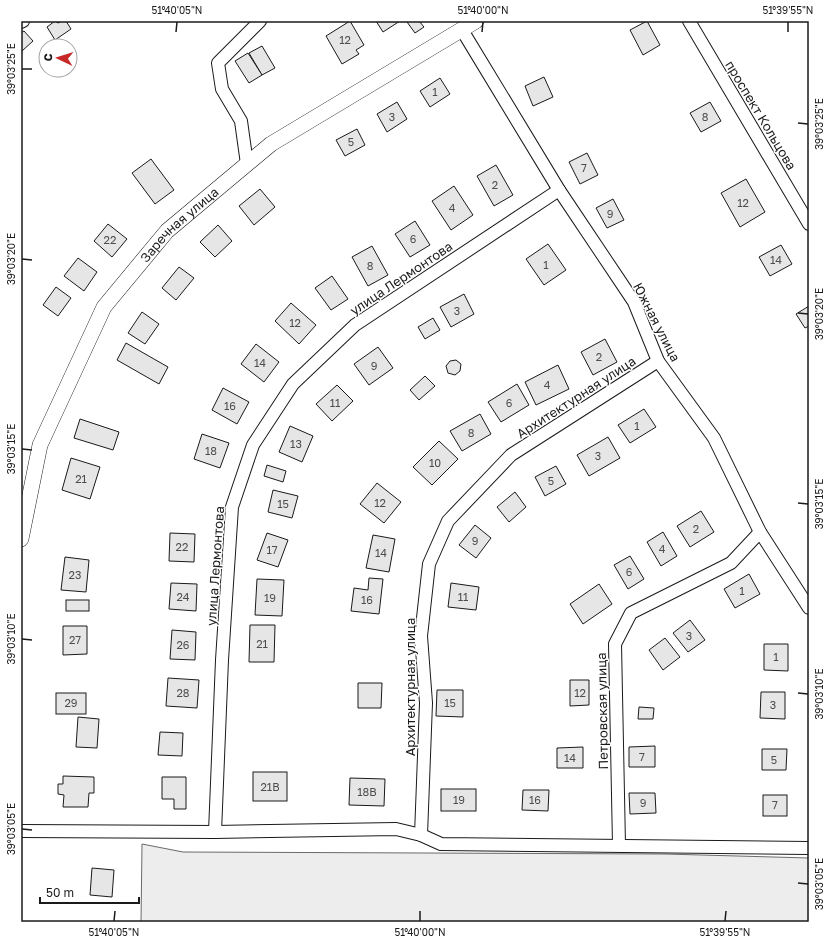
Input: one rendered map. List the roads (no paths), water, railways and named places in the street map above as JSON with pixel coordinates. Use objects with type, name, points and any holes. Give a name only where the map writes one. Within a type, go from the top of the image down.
[{"type":"street","points":[[247,164],[241,121],[222,89],[218,63],[260,21]]},
{"type":"street","name":"Заречная улица","points":[[21,539],[40,445],[104,307],[167,231],[271,144],[476,21]]},
{"type":"street","name":"проспект Кольцова","points":[[689,21],[809,224]]},
{"type":"street","name":"Южная улица","points":[[462,30],[559,190],[634,302],[658,361],[714,438],[760,532],[809,608]]},
{"type":"street","name":"улица Лермонтова","points":[[215,832],[222,660],[232,507],[253,445],[293,384],[355,325],[559,190]]},
{"type":"street","name":"Архитектурная улица","points":[[421,835],[426,703],[421,636],[429,564],[448,521],[511,455],[658,361]]},
{"type":"street","name":"Петровская улица","points":[[619,845],[615,644],[632,613],[731,563],[760,532]]},
{"type":"street","points":[[21,831],[215,832],[396,829],[421,835],[441,844],[809,848]]}]
